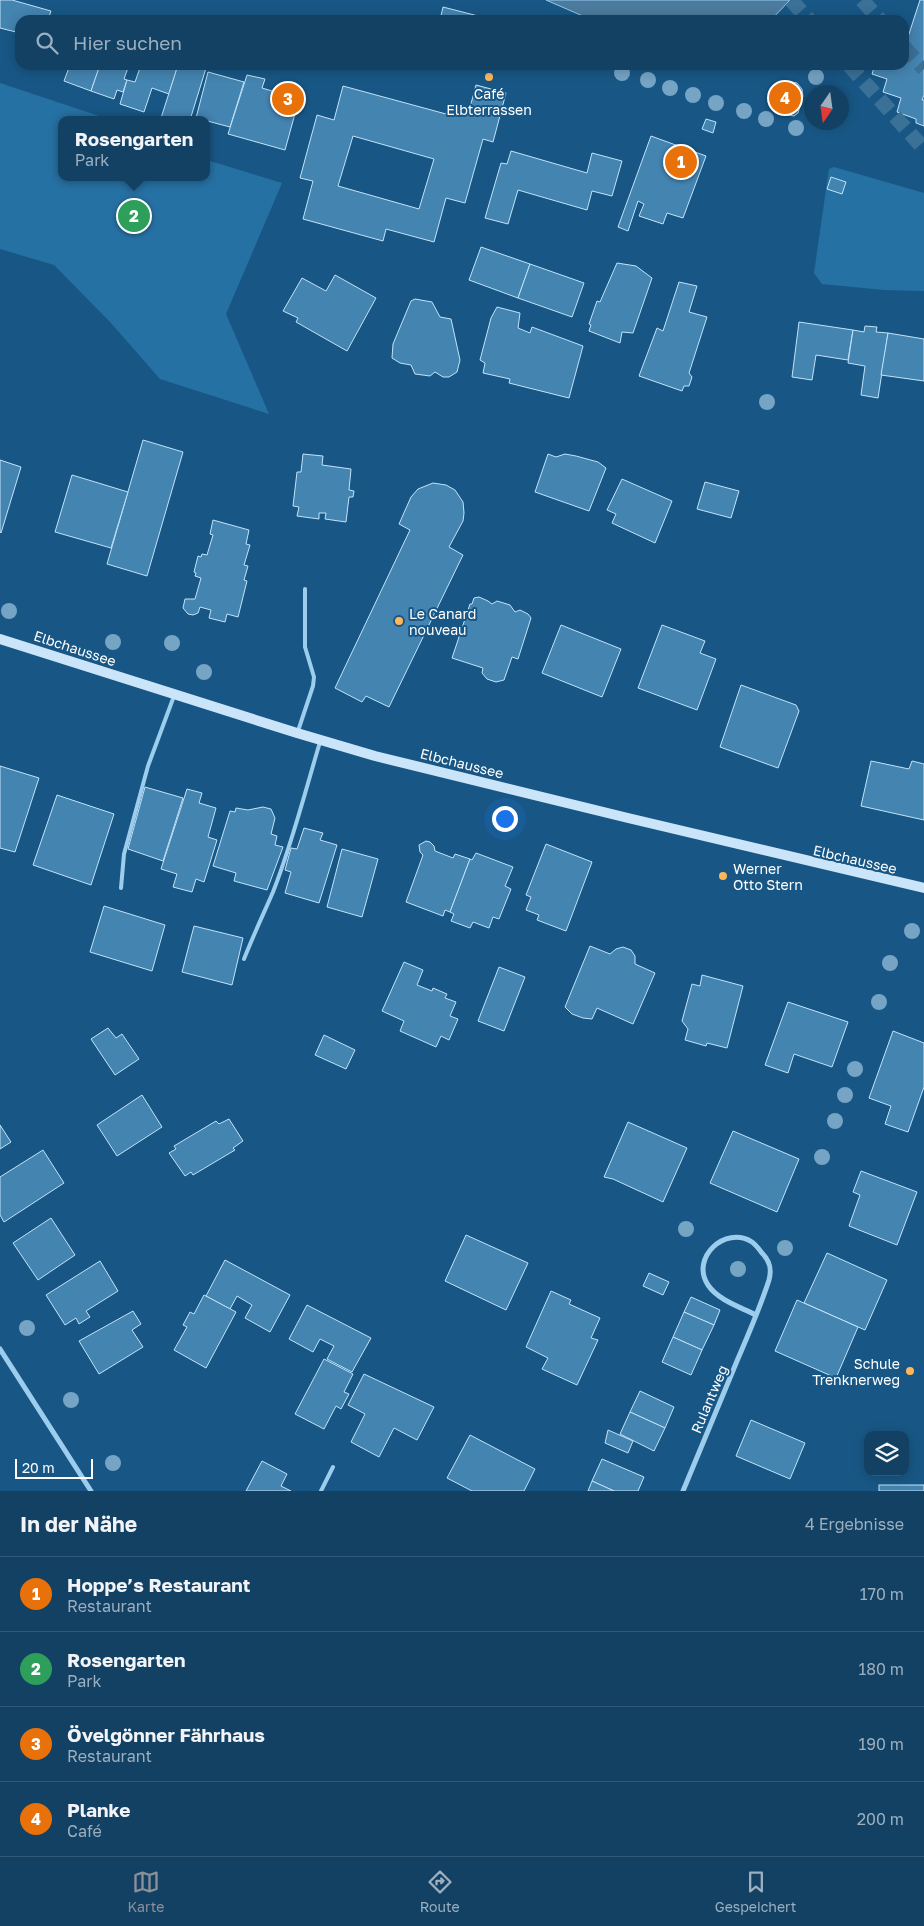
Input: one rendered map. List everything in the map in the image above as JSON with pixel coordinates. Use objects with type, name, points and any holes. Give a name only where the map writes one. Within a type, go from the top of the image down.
[{"type":"main road","name":"Elbchaussee","points":[[0,639],[375,756],[924,888]]},
{"type":"street","name":"Rulantweg","points":[[683,1491],[756,1315],[770,1278],[769,1260],[752,1242],[742,1238],[731,1237],[723,1239],[714,1245],[707,1254],[704,1263],[704,1274],[708,1284],[719,1296],[756,1315]]},
{"type":"street","points":[[0,1349],[91,1491]]},
{"type":"lane","points":[[297,733],[314,686],[314,677],[305,647],[306,590]]},
{"type":"lane","points":[[121,888],[124,854],[148,766],[175,694]]},
{"type":"lane","points":[[244,959],[276,883],[294,831],[321,740]]},
{"type":"lane","points":[[321,1491],[333,1467]]},
{"type":"shaded area","points":[[546,0],[790,0],[776,15],[580,15]]},
{"type":"shaded area","points":[[0,83],[99,116],[58,116],[58,181],[210,181],[210,161],[282,183],[226,314],[269,414],[160,379],[111,323],[54,265],[0,249]]},
{"type":"shaded area","points":[[834,167],[924,193],[924,291],[884,290],[822,284],[814,273],[829,169]]},
{"type":"building","points":[[0,0],[12,0],[51,11],[50,15],[15,15],[15,32],[0,28]]},
{"type":"building","points":[[920,0],[924,0],[924,95],[922,100],[924,100],[924,126],[916,123],[916,119],[897,112],[901,98],[883,92],[887,79],[872,74],[873,70],[909,70],[909,34]]},
{"type":"building","points":[[443,7],[474,15],[441,15]]},
{"type":"building","points":[[68,70],[98,70],[91,91],[64,81]]},
{"type":"building","points":[[98,70],[127,70],[124,79],[127,80],[123,92],[117,90],[114,99],[91,91]]},
{"type":"building","points":[[139,70],[176,70],[169,94],[152,88],[144,112],[120,104],[127,80],[135,82]]},
{"type":"building","points":[[176,70],[205,70],[191,116],[162,116]]},
{"type":"building","points":[[208,72],[244,82],[230,127],[210,122],[210,116],[197,116]]},
{"type":"building","points":[[247,75],[265,79],[262,88],[299,99],[285,150],[228,134]]},
{"type":"building","points":[[792,82],[797,83],[802,89],[803,96],[798,113],[794,116],[783,114],[773,108],[768,99],[773,90]]},
{"type":"building","points":[[476,85],[506,93],[493,142],[483,139],[465,203],[446,198],[434,242],[386,229],[383,241],[303,219],[313,181],[300,178],[317,115],[334,120],[343,86],[446,114],[447,109],[468,115]],"holes":[[[353,136],[434,159],[419,209],[338,186]]]},
{"type":"building","points":[[706,119],[716,122],[713,133],[702,129]]},
{"type":"building","points":[[651,136],[706,156],[683,218],[667,213],[663,224],[639,216],[644,204],[638,201],[628,231],[618,227]]},
{"type":"building","points":[[511,151],[587,173],[592,153],[622,161],[612,196],[592,191],[587,210],[518,190],[508,224],[485,218],[501,163],[507,164]]},
{"type":"building","points":[[831,177],[846,182],[842,194],[827,189]]},
{"type":"building","points":[[481,247],[530,264],[518,298],[469,280]]},
{"type":"building","points":[[617,263],[636,266],[652,278],[633,333],[622,332],[620,343],[589,331],[591,325],[589,324],[597,301],[600,302]]},
{"type":"building","points":[[530,264],[584,283],[572,317],[518,298]]},
{"type":"building","points":[[335,275],[376,298],[347,351],[296,322],[298,318],[283,311],[302,278],[326,291]]},
{"type":"building","points":[[679,282],[697,286],[689,312],[707,317],[689,373],[692,377],[689,386],[684,386],[682,391],[639,376],[657,328],[663,331]]},
{"type":"building","points":[[415,299],[432,302],[440,317],[451,319],[460,360],[457,372],[449,377],[443,377],[435,372],[430,376],[415,374],[411,365],[400,363],[392,358],[393,344],[411,301]]},
{"type":"building","points":[[497,307],[520,313],[518,328],[530,333],[532,327],[583,346],[569,398],[509,383],[510,379],[483,373],[485,363],[480,360],[491,318]]},
{"type":"building","points":[[799,322],[853,330],[848,360],[816,355],[812,380],[792,377]]},
{"type":"building","points":[[865,326],[877,327],[876,332],[888,333],[878,398],[861,395],[865,366],[848,363],[853,330],[864,332]]},
{"type":"building","points":[[888,333],[924,339],[924,381],[881,375]]},
{"type":"building","points":[[143,440],[183,452],[147,576],[107,564]]},
{"type":"building","points":[[303,454],[323,456],[322,465],[351,469],[349,490],[354,491],[353,497],[349,497],[346,522],[325,519],[326,513],[319,513],[319,519],[297,516],[299,507],[293,506],[297,472],[301,472]]},
{"type":"building","points":[[548,454],[556,457],[565,454],[576,456],[598,462],[606,468],[589,511],[535,492]]},
{"type":"building","points":[[0,460],[21,467],[1,533],[0,532]]},
{"type":"building","points":[[72,475],[128,492],[111,548],[55,532]]},
{"type":"building","points":[[622,479],[672,501],[655,543],[612,523],[616,514],[607,510]]},
{"type":"building","points":[[705,482],[739,491],[731,518],[697,509]]},
{"type":"building","name":"Le Canard nouveau","points":[[433,483],[446,485],[455,490],[463,502],[463,521],[449,547],[463,555],[389,707],[366,696],[362,702],[335,688],[410,530],[399,524],[411,497],[418,489]]},
{"type":"building","points":[[213,520],[249,530],[246,544],[250,545],[244,565],[248,566],[244,580],[247,581],[238,617],[227,614],[225,622],[209,618],[211,610],[200,607],[198,613],[193,615],[188,614],[183,608],[185,599],[195,599],[201,578],[195,576],[196,573],[194,572],[198,556],[201,557],[202,554],[207,555],[213,535],[210,534]]},
{"type":"building","points":[[479,597],[492,604],[497,601],[510,605],[515,612],[520,610],[531,618],[518,659],[512,657],[504,680],[496,682],[487,679],[482,673],[483,668],[452,658],[470,604],[472,604],[474,598]]},
{"type":"building","points":[[561,625],[621,649],[602,697],[542,673]]},
{"type":"building","points":[[662,625],[705,641],[700,653],[716,659],[697,710],[638,688]]},
{"type":"building","points":[[741,685],[796,705],[799,711],[778,768],[720,747]]},
{"type":"building","points":[[871,761],[909,769],[912,761],[924,764],[924,820],[861,806]]},
{"type":"building","points":[[0,766],[39,778],[15,852],[0,848]]},
{"type":"building","points":[[145,787],[183,798],[163,861],[128,849]]},
{"type":"building","points":[[187,789],[202,793],[199,803],[216,808],[208,837],[217,840],[204,882],[196,879],[192,892],[173,887],[177,874],[161,869]]},
{"type":"building","points":[[57,795],[114,814],[91,885],[33,865]]},
{"type":"building","points":[[263,807],[271,809],[275,818],[271,834],[277,836],[275,845],[283,847],[267,890],[234,881],[236,873],[213,866],[230,811],[235,812],[236,808],[248,810]]},
{"type":"building","points":[[304,828],[323,833],[320,840],[337,845],[319,903],[285,893],[291,872],[285,870],[291,848],[297,849]]},
{"type":"building","points":[[426,841],[434,846],[435,851],[453,858],[455,854],[470,859],[450,912],[445,910],[443,916],[406,902],[423,855],[420,852],[419,845]]},
{"type":"building","points":[[546,844],[592,862],[566,931],[537,920],[539,915],[526,910],[531,897],[526,895]]},
{"type":"building","points":[[342,849],[378,859],[362,917],[327,907]]},
{"type":"building","points":[[476,853],[513,867],[505,886],[511,889],[499,919],[493,917],[489,928],[473,922],[470,928],[451,921],[454,914],[450,912],[470,859],[472,860]]},
{"type":"building","points":[[104,906],[165,925],[152,971],[90,952]]},
{"type":"building","points":[[194,926],[243,938],[232,985],[182,972]]},
{"type":"building","points":[[590,946],[610,954],[616,949],[623,947],[631,950],[635,956],[635,964],[655,973],[633,1024],[597,1008],[592,1019],[572,1014],[565,1007]]},
{"type":"building","points":[[404,962],[423,970],[417,985],[432,991],[433,988],[447,994],[445,998],[456,1002],[450,1016],[458,1019],[449,1040],[441,1036],[436,1047],[400,1031],[404,1021],[382,1011]]},
{"type":"building","points":[[499,967],[525,977],[504,1031],[478,1021]]},
{"type":"building","points":[[702,975],[743,986],[727,1048],[707,1043],[706,1046],[685,1040],[688,1029],[682,1021],[692,984],[700,986]]},
{"type":"building","points":[[788,1002],[848,1022],[832,1067],[794,1054],[788,1073],[765,1065]]},
{"type":"building","points":[[108,1028],[116,1038],[122,1034],[139,1059],[115,1075],[91,1039]]},
{"type":"building","points":[[893,1031],[924,1043],[924,1087],[908,1132],[885,1124],[891,1106],[869,1098]]},
{"type":"building","points":[[324,1035],[355,1050],[346,1069],[315,1055]]},
{"type":"building","points":[[142,1095],[162,1127],[117,1156],[97,1125]]},
{"type":"building","points":[[229,1119],[243,1141],[233,1148],[235,1150],[193,1175],[191,1172],[185,1176],[169,1153],[176,1149],[174,1146],[216,1121],[219,1124]]},
{"type":"building","points":[[628,1122],[687,1148],[663,1202],[613,1179],[604,1177]]},
{"type":"building","points":[[0,1125],[11,1142],[0,1149]]},
{"type":"building","points":[[733,1131],[799,1159],[777,1212],[710,1183]]},
{"type":"building","points":[[43,1150],[64,1183],[4,1222],[0,1215],[0,1177]]},
{"type":"building","points":[[861,1171],[917,1192],[897,1245],[849,1226],[860,1195],[853,1192]]},
{"type":"building","points":[[51,1218],[75,1255],[38,1280],[13,1243]]},
{"type":"building","points":[[466,1235],[528,1263],[506,1310],[445,1281]]},
{"type":"building","points":[[827,1253],[887,1280],[865,1330],[804,1303]]},
{"type":"building","points":[[225,1260],[290,1295],[270,1332],[245,1318],[252,1305],[237,1296],[230,1309],[206,1296]]},
{"type":"building","points":[[100,1261],[118,1291],[86,1311],[90,1317],[79,1324],[76,1318],[65,1325],[46,1295]]},
{"type":"building","points":[[649,1273],[669,1282],[663,1295],[643,1286]]},
{"type":"building","points":[[551,1291],[571,1300],[569,1304],[600,1318],[591,1338],[598,1340],[577,1385],[542,1369],[548,1358],[526,1347]]},
{"type":"building","points":[[204,1295],[236,1312],[206,1368],[174,1350],[187,1327],[183,1325],[190,1312],[194,1314]]},
{"type":"building","points":[[691,1297],[720,1310],[714,1325],[684,1312]]},
{"type":"building","points":[[797,1300],[858,1327],[836,1378],[775,1351]]},
{"type":"building","points":[[307,1305],[371,1338],[352,1372],[327,1359],[334,1346],[320,1339],[313,1352],[289,1339]]},
{"type":"building","points":[[133,1311],[141,1324],[132,1330],[143,1347],[99,1374],[79,1341]]},
{"type":"building","points":[[684,1312],[714,1325],[702,1350],[673,1337]]},
{"type":"building","points":[[673,1337],[702,1350],[691,1375],[662,1362]]},
{"type":"building","points":[[324,1359],[353,1374],[344,1392],[349,1394],[341,1409],[336,1406],[324,1429],[295,1414]]},
{"type":"building","points":[[364,1374],[434,1407],[417,1440],[394,1428],[379,1457],[351,1442],[365,1414],[348,1405]]},
{"type":"building","points":[[640,1391],[674,1407],[665,1428],[630,1412]]},
{"type":"building","points":[[630,1412],[665,1428],[654,1451],[620,1434]]},
{"type":"building","points":[[751,1420],[805,1443],[790,1479],[736,1456]]},
{"type":"building","points":[[608,1430],[633,1441],[628,1453],[605,1443]]},
{"type":"building","points":[[470,1435],[535,1469],[524,1491],[472,1491],[447,1478]]},
{"type":"building","points":[[602,1459],[644,1477],[638,1491],[614,1491],[592,1481]]},
{"type":"building","points":[[262,1461],[287,1474],[281,1486],[291,1491],[246,1491]]},
{"type":"building","points":[[592,1481],[614,1491],[588,1491]]},
{"type":"building","points":[[879,1485],[924,1485],[924,1491],[879,1491]]},
{"type":"tunnel","points":[[791,0],[804,15]]},
{"type":"tunnel","points":[[862,0],[876,15]]},
{"type":"tunnel","points":[[909,52],[924,69]]},
{"type":"tunnel","points":[[853,70],[924,149]]},
{"type":"place","name":"Café Elbterrassen","points":[[489,77]]},
{"type":"place","name":"Planke","points":[[785,98]]},
{"type":"place","name":"Övelgönner Fährhaus","points":[[288,99]]},
{"type":"place","name":"Hoppe’s Restaurant","points":[[681,162]]},
{"type":"place","name":"Rosengarten","points":[[134,216]]},
{"type":"place","name":"Le Canard nouveau","points":[[399,621]]},
{"type":"place","name":"Werner Otto Stern","points":[[723,876]]},
{"type":"place","name":"Schule Trenknerweg","points":[[910,1371]]}]
